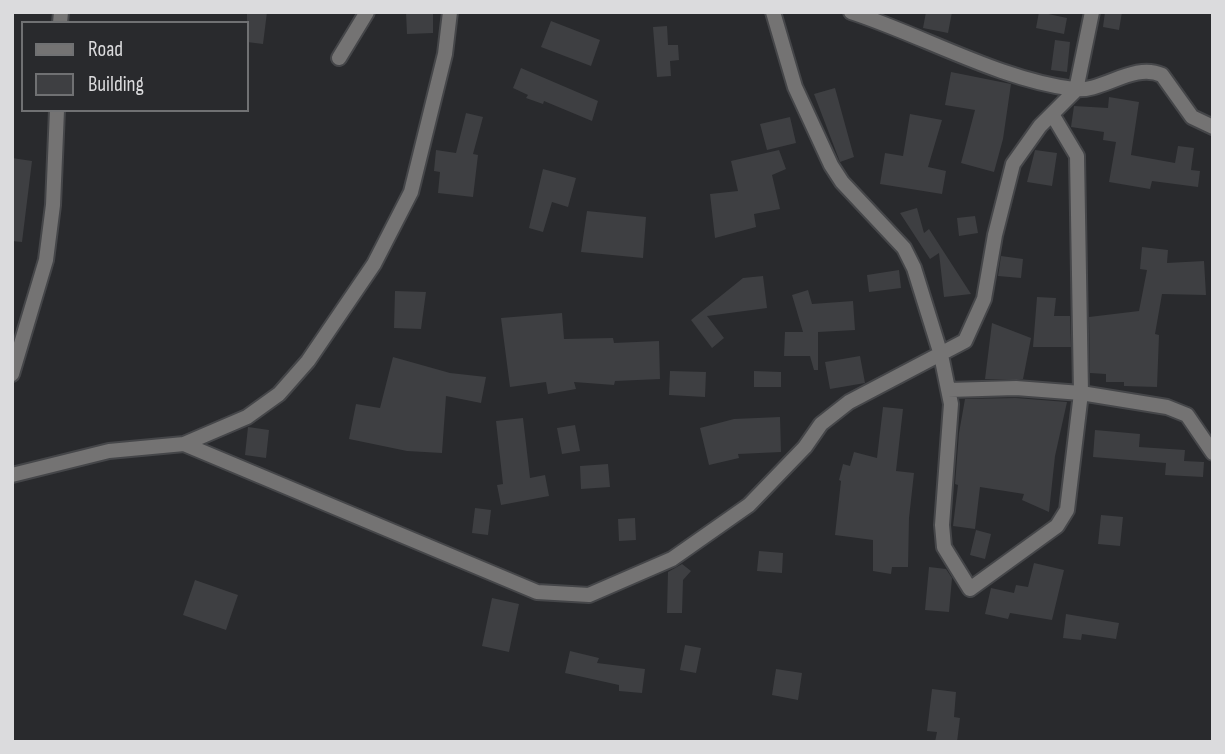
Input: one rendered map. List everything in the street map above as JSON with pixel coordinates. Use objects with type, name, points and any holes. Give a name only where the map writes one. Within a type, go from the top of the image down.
[{"type":"street","points":[[339,58],[367,12]]},
{"type":"street","points":[[12,475],[109,451],[184,444],[247,417],[279,394],[307,361],[373,264],[411,192],[445,54],[450,12]]},
{"type":"street","points":[[774,12],[795,87],[831,165],[842,182],[910,258],[941,355],[951,414],[943,538],[947,554],[970,589],[1065,517],[1081,393],[1077,156],[1052,114]]},
{"type":"street","points":[[851,12],[1012,73],[1076,90]]},
{"type":"street","points":[[1076,90],[1092,12]]},
{"type":"street","points":[[184,444],[537,593],[589,595],[672,559],[749,505],[805,447],[821,424],[849,402],[965,341],[975,325],[984,299],[995,235],[1013,164],[1052,114],[1076,90],[1121,77],[1156,72],[1162,75],[1192,117],[1213,127]]},
{"type":"street","points":[[12,373],[46,260],[53,205],[57,112]]},
{"type":"street","points":[[948,390],[1016,388],[1081,393],[1178,410],[1194,424],[1213,453]]},
{"type":"building","points":[[247,12],[267,12],[263,44],[248,42]]},
{"type":"building","points":[[406,12],[433,12],[433,33],[407,34]]},
{"type":"building","points":[[926,12],[952,12],[948,33],[923,28]]},
{"type":"building","points":[[1039,12],[1067,18],[1064,34],[1036,28]]},
{"type":"building","points":[[1105,12],[1122,12],[1119,30],[1103,27]]},
{"type":"building","points":[[551,21],[600,40],[591,66],[541,47]]},
{"type":"building","points":[[667,26],[668,45],[678,45],[679,60],[670,61],[671,76],[657,77],[653,27]]},
{"type":"building","points":[[1055,40],[1070,42],[1067,72],[1051,70]]},
{"type":"building","points":[[521,68],[598,101],[592,121],[544,101],[543,104],[526,98],[528,95],[513,88]]},
{"type":"building","points":[[951,72],[1011,84],[1003,139],[994,172],[961,163],[975,110],[945,105]]},
{"type":"building","points":[[835,88],[854,157],[840,162],[814,94]]},
{"type":"building","points":[[1109,97],[1139,102],[1131,155],[1175,163],[1178,146],[1194,148],[1191,170],[1200,171],[1198,187],[1152,181],[1150,189],[1109,182],[1116,142],[1103,140],[1104,132],[1071,127],[1074,106],[1108,108]]},
{"type":"building","points":[[466,113],[483,117],[473,154],[478,155],[473,197],[438,193],[440,172],[434,171],[436,150],[456,153]]},
{"type":"building","points":[[910,114],[942,120],[928,167],[946,171],[942,194],[880,184],[885,153],[903,156]]},
{"type":"building","points":[[790,117],[796,143],[767,150],[760,124]]},
{"type":"building","points":[[779,150],[786,169],[772,175],[780,209],[754,214],[756,227],[715,238],[710,194],[738,191],[731,161]]},
{"type":"building","points":[[1035,150],[1057,153],[1052,186],[1027,182]]},
{"type":"building","points":[[12,158],[32,161],[22,242],[12,241]]},
{"type":"building","points":[[543,169],[576,178],[568,207],[552,202],[543,232],[529,228]]},
{"type":"building","points":[[917,208],[924,233],[929,229],[971,294],[944,297],[939,253],[930,259],[900,213]]},
{"type":"building","points":[[587,211],[646,217],[643,258],[581,252]]},
{"type":"building","points":[[975,216],[978,233],[959,236],[957,218]]},
{"type":"building","points":[[1142,247],[1168,250],[1167,263],[1204,261],[1206,295],[1162,294],[1155,334],[1159,335],[1157,387],[1124,386],[1124,382],[1106,382],[1106,374],[1090,373],[1089,317],[1139,311],[1147,270],[1140,269]]},
{"type":"building","points":[[1001,256],[1023,259],[1021,278],[998,276]]},
{"type":"building","points":[[899,270],[901,288],[869,292],[867,275]]},
{"type":"building","points":[[763,276],[767,308],[707,316],[724,338],[712,348],[691,320],[743,278]]},
{"type":"building","points":[[808,290],[812,304],[853,301],[855,330],[818,332],[818,370],[814,370],[810,356],[784,356],[785,332],[803,332],[792,295]]},
{"type":"building","points":[[395,291],[426,292],[421,329],[394,328]]},
{"type":"building","points":[[1037,297],[1056,298],[1054,316],[1070,316],[1071,347],[1033,347]]},
{"type":"building","points":[[562,313],[564,339],[613,338],[614,343],[659,341],[660,379],[615,381],[614,385],[574,382],[576,389],[548,394],[546,382],[510,387],[501,318]]},
{"type":"building","points":[[992,323],[1031,338],[1023,379],[985,379]]},
{"type":"building","points":[[860,356],[865,383],[830,389],[825,362]]},
{"type":"building","points":[[393,357],[450,373],[486,377],[481,403],[446,396],[442,453],[407,451],[349,439],[356,404],[380,408]]},
{"type":"building","points":[[670,371],[706,372],[705,397],[669,395]]},
{"type":"building","points":[[754,371],[781,372],[781,387],[754,387]]},
{"type":"building","points":[[1016,398],[1067,402],[1055,456],[1049,512],[1022,500],[1024,494],[980,487],[975,529],[953,526],[958,485],[955,484],[959,433],[965,399]]},
{"type":"building","points":[[883,407],[903,409],[896,471],[914,473],[909,518],[908,567],[892,567],[891,574],[873,571],[873,540],[835,535],[839,480],[843,464],[850,466],[854,452],[877,458]]},
{"type":"building","points":[[780,417],[781,452],[738,454],[739,458],[709,465],[700,428],[734,419]]},
{"type":"building","points":[[523,418],[530,478],[545,475],[549,496],[501,505],[497,485],[503,484],[496,421]]},
{"type":"building","points":[[575,425],[580,451],[562,454],[557,428]]},
{"type":"building","points":[[248,427],[269,430],[266,458],[245,455]]},
{"type":"building","points":[[1095,430],[1140,434],[1139,447],[1185,450],[1184,461],[1204,462],[1203,477],[1165,475],[1166,463],[1093,457]]},
{"type":"building","points":[[608,464],[610,487],[581,489],[580,466]]},
{"type":"building","points":[[475,508],[491,510],[488,535],[472,533]]},
{"type":"building","points":[[1101,515],[1123,517],[1120,546],[1098,544]]},
{"type":"building","points":[[635,518],[636,540],[619,541],[618,519]]},
{"type":"building","points":[[976,530],[991,534],[985,559],[970,555]]},
{"type":"building","points":[[759,551],[783,553],[782,573],[757,571]]},
{"type":"building","points":[[1034,563],[1064,570],[1052,620],[1010,613],[1008,619],[985,614],[991,588],[1014,593],[1016,585],[1028,587]]},
{"type":"building","points":[[682,564],[691,571],[683,580],[682,613],[667,613],[668,572]]},
{"type":"building","points":[[929,567],[946,569],[952,578],[949,612],[925,610]]},
{"type":"building","points":[[195,580],[238,595],[226,630],[183,615]]},
{"type":"building","points":[[492,598],[519,604],[509,652],[482,646]]},
{"type":"building","points":[[1066,614],[1119,623],[1116,639],[1082,634],[1081,640],[1063,638]]},
{"type":"building","points":[[685,645],[701,648],[696,673],[680,670]]},
{"type":"building","points":[[570,651],[599,658],[597,663],[645,669],[642,693],[619,691],[619,685],[565,673]]},
{"type":"building","points":[[776,669],[802,673],[798,700],[772,695]]},
{"type":"building","points":[[932,689],[956,692],[954,717],[960,718],[957,742],[935,742],[937,732],[927,731]]}]
